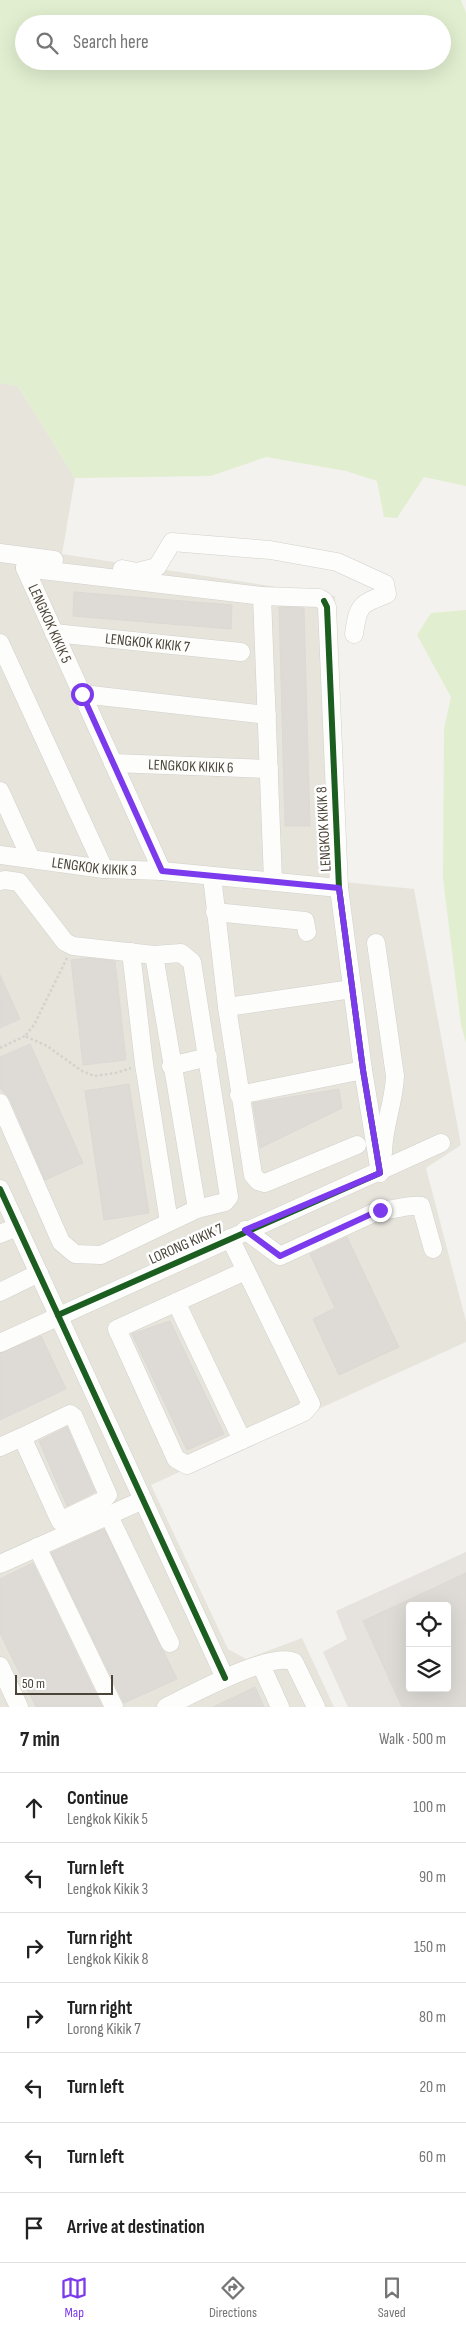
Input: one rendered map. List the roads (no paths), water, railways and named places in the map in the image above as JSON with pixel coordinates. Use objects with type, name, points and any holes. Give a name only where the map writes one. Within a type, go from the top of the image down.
[{"type":"street","points":[[0,552],[138,572],[157,567],[172,542],[270,550],[338,562],[385,584],[387,594],[365,602],[358,611],[354,634]]},
{"type":"street","name":"LENGKOK KIKIK 5","points":[[162,871],[25,568],[262,596]]},
{"type":"street","points":[[262,596],[272,881]]},
{"type":"street","name":"LENGKOK KIKIK 8","points":[[262,596],[319,598],[324,601],[327,607],[339,888],[363,1070],[384,1170]]},
{"type":"street","name":"LENGKOK KIKIK 7","points":[[54,633],[241,652]]},
{"type":"street","points":[[0,643],[104,869]]},
{"type":"street","points":[[82,694],[267,716]]},
{"type":"street","name":"LENGKOK KIKIK 6","points":[[113,763],[269,769]]},
{"type":"street","points":[[0,791],[31,859]]},
{"type":"street","name":"LENGKOK KIKIK 3","points":[[0,855],[104,869],[162,871],[339,888]]},
{"type":"street","points":[[212,876],[227,1007],[252,1175],[258,1181],[265,1183],[357,1145]]},
{"type":"street","points":[[0,882],[5,880],[19,882],[65,942],[73,946],[154,955],[182,953],[192,962],[228,1197],[224,1202],[197,1209],[101,1255],[85,1255],[68,1250],[62,1242],[0,1103]]},
{"type":"street","points":[[215,912],[306,921],[307,932]]},
{"type":"street","points":[[376,943],[395,1076],[395,1095],[383,1139],[384,1170]]},
{"type":"street","points":[[131,952],[144,1064],[168,1222]]},
{"type":"street","points":[[154,955],[170,1062],[197,1209]]},
{"type":"street","points":[[227,1007],[352,989]]},
{"type":"street","points":[[144,1064],[208,1057]]},
{"type":"street","points":[[239,1095],[363,1070]]},
{"type":"street","name":"LORONG KIKIK 7","points":[[0,1343],[58,1315],[442,1143]]},
{"type":"street","points":[[0,1189],[225,1678]]},
{"type":"street","points":[[238,1234],[280,1256],[380,1210],[393,1210],[415,1205],[421,1206],[425,1214],[433,1249]]},
{"type":"street","points":[[0,1234],[17,1227]]},
{"type":"street","points":[[238,1234],[245,1271],[311,1404],[304,1412],[187,1465],[176,1459],[117,1329],[245,1271]]},
{"type":"street","points":[[0,1292],[39,1273]]},
{"type":"street","points":[[176,1302],[242,1440]]},
{"type":"street","points":[[0,1447],[70,1414],[74,1417],[108,1495],[102,1502],[60,1521],[22,1437]]},
{"type":"street","points":[[0,1564],[143,1500]]},
{"type":"street","points":[[109,1516],[170,1643]]},
{"type":"street","points":[[37,1548],[114,1707]]},
{"type":"street","points":[[166,1707],[191,1702],[225,1678],[282,1659],[294,1662],[316,1707]]},
{"type":"street","points":[[261,1665],[280,1707]]},
{"type":"street","points":[[0,1666],[20,1707]]}]
